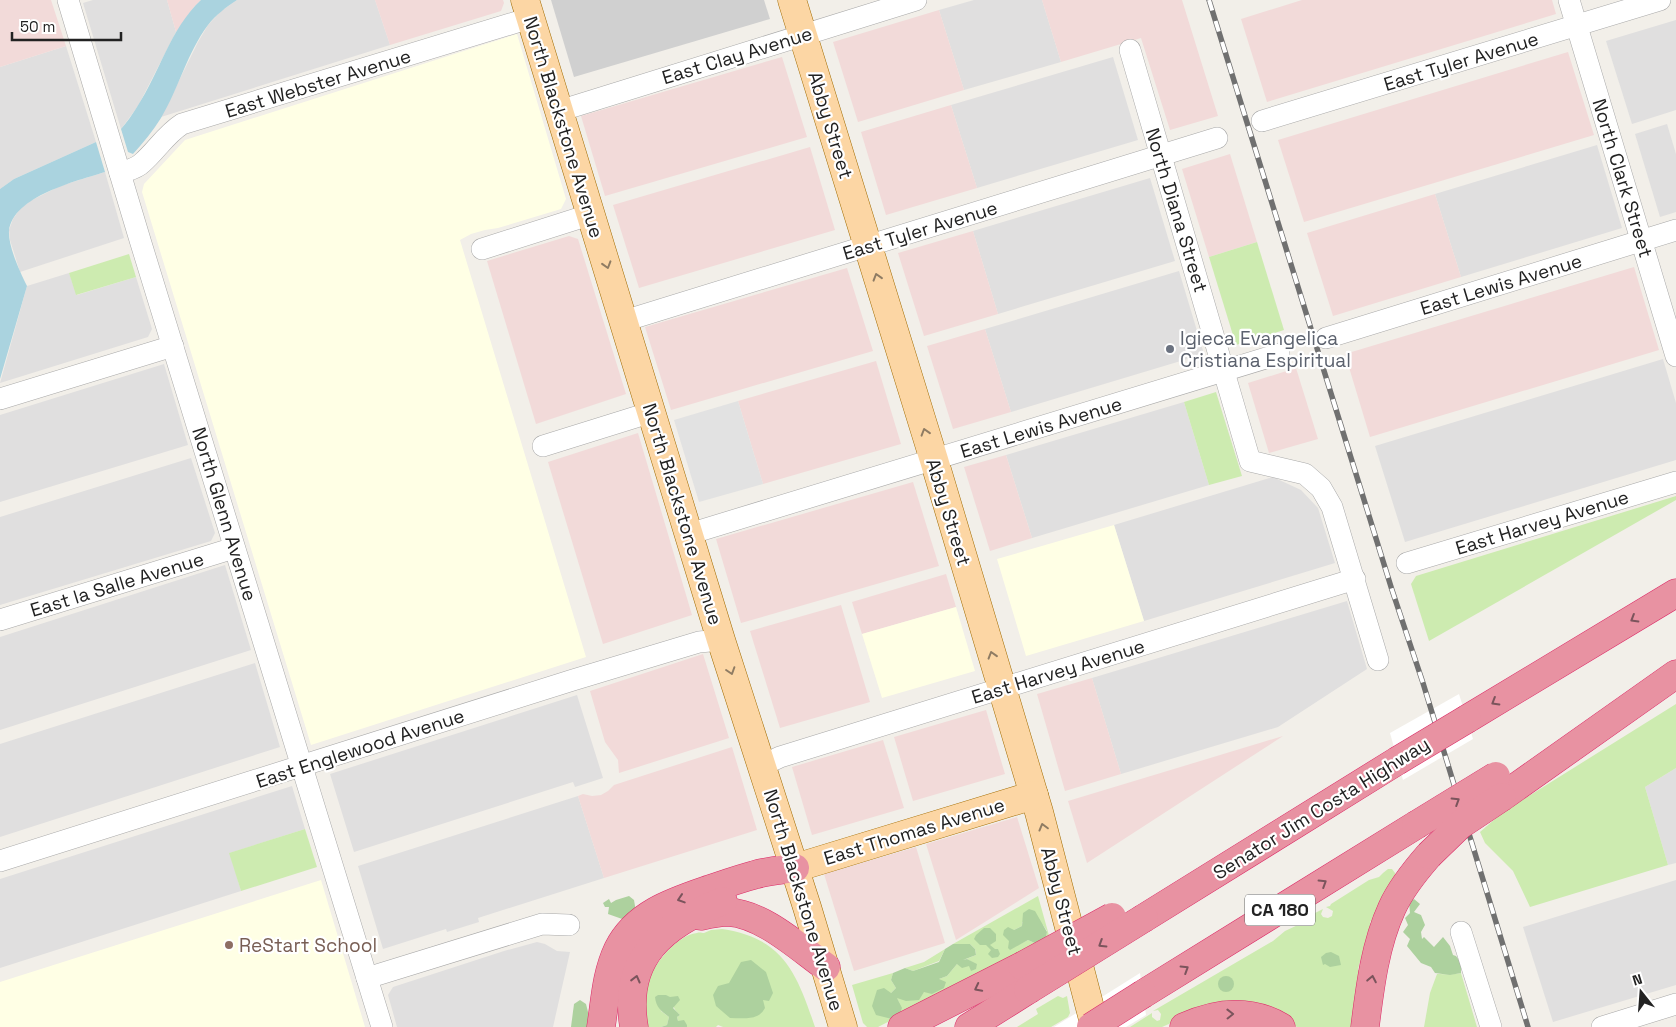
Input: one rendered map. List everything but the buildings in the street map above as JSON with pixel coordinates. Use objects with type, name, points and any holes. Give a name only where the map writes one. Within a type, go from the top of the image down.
[{"type":"highway","name":"Senator Jim Costa Highway","points":[[969,1027],[1025,978],[1397,761],[1676,594]]},
{"type":"highway","name":"CA 180","points":[[1091,1027],[1416,826],[1499,787],[1676,673]]},
{"type":"highway","points":[[1365,1027],[1370,988],[1383,929],[1401,892],[1429,855],[1499,787]]},
{"type":"highway","points":[[634,1027],[632,1005],[635,980],[638,969],[653,943],[670,929],[704,908],[758,886],[795,868]]},
{"type":"highway","points":[[601,1027],[606,986],[611,965],[626,937],[645,917],[672,901],[755,874],[795,868]]},
{"type":"highway","points":[[670,929],[689,920],[716,913],[729,912],[744,915],[772,928],[826,967]]},
{"type":"highway","points":[[902,1027],[1025,978]]},
{"type":"highway","points":[[1184,1027],[1204,1018],[1224,1014],[1240,1014],[1259,1018],[1281,1027]]},
{"type":"main road","name":"Abby Street","points":[[792,0],[934,460],[1034,795],[1095,1027]]},
{"type":"main road","name":"North Blackstone Avenue","points":[[528,9],[721,640],[795,868],[843,1027]]},
{"type":"main road","name":"East Thomas Avenue","points":[[795,868],[1034,795]]},
{"type":"street","name":"North Glenn Avenue","points":[[68,0],[382,1027]]},
{"type":"street","name":"East Clay Avenue","points":[[559,111],[916,0]]},
{"type":"street","name":"North Clark Street","points":[[1569,0],[1676,356]]},
{"type":"street","name":"East Tyler Avenue","points":[[1262,121],[1660,0]]},
{"type":"street","name":"East Webster Avenue","points":[[116,156],[134,169],[142,164],[171,131],[182,124],[528,9]]},
{"type":"street","name":"North Diana Street","points":[[1130,50],[1223,371]]},
{"type":"street","name":"East Tyler Avenue","points":[[624,321],[1217,138]]},
{"type":"street","points":[[482,249],[592,214]]},
{"type":"street","name":"East Lewis Avenue","points":[[1326,338],[1676,230]]},
{"type":"street","points":[[0,399],[173,346]]},
{"type":"street","name":"East Lewis Avenue","points":[[689,534],[1279,354]]},
{"type":"street","points":[[1223,371],[1250,461],[1305,474],[1321,488],[1332,507],[1378,660]]},
{"type":"street","points":[[543,446],[652,412]]},
{"type":"street","name":"East Harvey Avenue","points":[[1407,563],[1676,482]]},
{"type":"street","name":"East la Salle Avenue","points":[[0,620],[234,548]]},
{"type":"street","name":"East Harvey Avenue","points":[[761,766],[780,758],[1355,579]]},
{"type":"street","name":"East Englewood Avenue","points":[[0,861],[699,642],[721,640]]},
{"type":"street","points":[[367,978],[542,924],[569,925]]},
{"type":"street","points":[[1461,932],[1490,1027]]},
{"type":"street","points":[[1602,1027],[1676,1004]]},
{"type":"shaded area","points":[[0,0],[51,0],[66,46],[0,67]]},
{"type":"shaded area","points":[[93,0],[167,0],[176,32],[138,106],[121,129],[83,3]]},
{"type":"shaded area","points":[[167,0],[201,0],[176,32]]},
{"type":"shaded area","points":[[237,0],[375,0],[390,45],[161,117],[208,25],[221,11]]},
{"type":"shaded area","points":[[375,0],[503,0],[504,3],[501,11],[390,45]]},
{"type":"shaded area","points":[[551,0],[764,0],[770,19],[574,77]]},
{"type":"shaded area","points":[[974,0],[1042,0],[1061,62],[964,90],[939,10]]},
{"type":"shaded area","points":[[1042,0],[1182,0],[1218,116],[1170,130],[1141,38],[1061,62]]},
{"type":"shaded area","points":[[1302,0],[1552,0],[1556,14],[1267,102],[1241,19]]},
{"type":"shaded area","points":[[939,10],[964,90],[858,122],[833,42]]},
{"type":"shaded area","points":[[1676,20],[1676,110],[1632,124],[1606,41]]},
{"type":"shaded area","points":[[517,34],[566,199],[561,209],[471,234],[460,240],[586,657],[311,745],[142,192],[144,184],[185,140]]},
{"type":"shaded area","points":[[66,46],[96,142],[14,179],[0,189],[0,67]]},
{"type":"shaded area","points":[[1568,52],[1594,135],[1304,222],[1278,140]]},
{"type":"shaded area","points":[[782,57],[807,137],[605,196],[581,116]]},
{"type":"shaded area","points":[[1113,57],[1138,140],[977,188],[951,105]]},
{"type":"shaded area","points":[[951,105],[977,188],[886,215],[861,132]]},
{"type":"shaded area","points":[[1667,124],[1676,154],[1676,212],[1660,217],[1635,134]]},
{"type":"shaded area","points":[[1597,145],[1622,228],[1461,277],[1435,194]]},
{"type":"shaded area","points":[[810,147],[835,230],[639,288],[613,205]]},
{"type":"shaded area","points":[[1230,154],[1257,242],[1209,257],[1182,169]]},
{"type":"shaded area","points":[[105,172],[124,238],[20,272],[10,240],[9,230],[13,219],[20,209],[30,201],[60,186]]},
{"type":"shaded area","points":[[1150,178],[1175,261],[998,314],[973,231]]},
{"type":"shaded area","points":[[1435,194],[1461,277],[1333,316],[1307,233]]},
{"type":"shaded area","points":[[973,231],[998,314],[924,336],[898,253]]},
{"type":"shaded area","points":[[569,236],[578,239],[626,394],[536,424],[487,261]]},
{"type":"shaded area","points":[[1634,267],[1659,350],[1370,437],[1345,354]]},
{"type":"shaded area","points":[[847,268],[873,351],[671,410],[645,327]]},
{"type":"shaded area","points":[[1179,271],[1204,354],[1011,412],[985,329]]},
{"type":"shaded area","points":[[69,273],[77,295],[136,277],[152,329],[148,337],[0,383],[27,286]]},
{"type":"shaded area","points":[[985,329],[1011,412],[953,429],[927,346]]},
{"type":"shaded area","points":[[1663,359],[1676,403],[1676,460],[1405,542],[1375,446]]},
{"type":"shaded area","points":[[876,361],[901,444],[763,484],[738,401]]},
{"type":"shaded area","points":[[164,364],[188,445],[0,502],[0,415]]},
{"type":"shaded area","points":[[1296,368],[1318,439],[1269,453],[1248,383]]},
{"type":"shaded area","points":[[738,401],[763,484],[699,502],[674,420]]},
{"type":"shaded area","points":[[1184,402],[1209,485],[1032,538],[1006,455]]},
{"type":"shaded area","points":[[638,433],[692,615],[603,644],[548,462]]},
{"type":"shaded area","points":[[1006,455],[1032,538],[990,551],[964,467]]},
{"type":"shaded area","points":[[191,458],[215,533],[211,541],[0,605],[0,517]]},
{"type":"shaded area","points":[[1273,477],[1301,490],[1318,508],[1335,563],[1144,621],[1114,525]]},
{"type":"shaded area","points":[[913,482],[939,566],[741,623],[716,539]]},
{"type":"shaded area","points":[[1114,525],[1144,621],[1026,656],[997,559]]},
{"type":"shaded area","points":[[225,565],[251,650],[0,730],[0,637]]},
{"type":"shaded area","points":[[946,574],[956,607],[862,634],[852,602]]},
{"type":"shaded area","points":[[1347,601],[1367,669],[1278,727],[1121,774],[1092,678]]},
{"type":"shaded area","points":[[841,605],[870,702],[780,728],[750,631]]},
{"type":"shaded area","points":[[956,607],[975,671],[882,698],[862,634]]},
{"type":"shaded area","points":[[703,654],[729,738],[619,773],[618,760],[605,742],[590,691]]},
{"type":"shaded area","points":[[255,663],[280,747],[0,837],[0,744]]},
{"type":"shaded area","points":[[1092,678],[1121,774],[1065,791],[1037,694]]},
{"type":"shaded area","points":[[577,695],[603,778],[575,787],[573,782],[354,852],[330,774]]},
{"type":"shaded area","points":[[986,710],[1005,774],[913,801],[894,737]]},
{"type":"shaded area","points":[[1283,736],[1087,863],[1068,801]]},
{"type":"shaded area","points":[[883,740],[904,808],[812,835],[792,767]]},
{"type":"shaded area","points":[[732,747],[757,830],[604,878],[578,796],[583,794],[601,795],[614,785]]},
{"type":"shaded area","points":[[1676,768],[1676,863],[1668,865],[1645,787]]},
{"type":"shaded area","points":[[292,786],[305,829],[230,853],[241,891],[0,968],[0,879]]},
{"type":"shaded area","points":[[578,796],[604,878],[478,918],[479,922],[447,932],[446,929],[383,949],[358,866]]},
{"type":"shaded area","points":[[1017,817],[1039,888],[956,940],[926,844]]},
{"type":"shaded area","points":[[916,847],[945,943],[854,971],[824,874]]},
{"type":"shaded area","name":"ReStart School","points":[[321,880],[365,1027],[0,1027],[0,982]]},
{"type":"shaded area","points":[[1676,880],[1676,985],[1553,1022],[1523,927]]},
{"type":"shaded area","points":[[537,942],[557,951],[570,952],[553,1027],[397,1027],[388,995],[393,987]]},
{"type":"green space","points":[[1257,242],[1284,330],[1236,345],[1209,257]]},
{"type":"green space","points":[[129,254],[136,277],[76,295],[69,273]]},
{"type":"green space","points":[[1216,392],[1242,476],[1209,485],[1184,402]]},
{"type":"green space","points":[[1676,496],[1676,500],[1429,641],[1411,584],[1416,576]]},
{"type":"green space","points":[[1676,704],[1676,768],[1645,787],[1668,865],[1530,907],[1513,871],[1485,843],[1480,832],[1503,812]]},
{"type":"green space","points":[[305,829],[317,867],[241,891],[229,853]]},
{"type":"green space","points":[[1388,869],[1392,869],[1398,877],[1373,922],[1370,922],[1372,925],[1358,970],[1360,970],[1357,996],[1353,1010],[1353,1027],[1297,1027],[1288,1022],[1187,1016],[1162,1027],[1130,1027],[1152,1013],[1152,1017],[1157,1021],[1160,1020],[1161,1014],[1158,1010],[1153,1011],[1273,941],[1285,931],[1300,924],[1299,921],[1323,909],[1321,914],[1323,917],[1328,918],[1332,916],[1333,911],[1326,907],[1369,880],[1379,877]]},
{"type":"green space","points":[[629,896],[634,900],[636,912],[625,920],[608,914],[609,907],[605,907],[603,903],[609,899],[611,903]]},
{"type":"green space","points":[[1038,896],[1050,939],[1045,941],[1047,931],[1043,925],[1022,922],[1022,926],[1014,930],[1009,941],[1010,949],[1028,940],[1039,945],[878,1027],[867,1027],[863,1023],[852,985],[893,973],[891,980],[896,988],[891,993],[900,1004],[896,997],[925,992],[939,979],[947,976],[957,964],[977,965],[967,959],[961,961],[976,955],[975,949],[970,944],[953,944]]},
{"type":"green space","points":[[1414,899],[1420,904],[1414,912],[1421,915],[1425,925],[1421,932],[1422,939],[1424,937],[1434,947],[1443,937],[1450,946],[1453,955],[1461,963],[1461,973],[1450,975],[1435,973],[1431,967],[1421,963],[1407,946],[1410,939],[1403,932],[1408,925],[1405,918],[1410,913],[1409,902]]},
{"type":"green space","points":[[1029,909],[1035,911],[1047,932],[1045,941],[1039,945],[1028,940],[1010,950],[1008,948],[1009,941],[1003,935],[1004,930],[1008,927],[1014,930],[1022,926],[1023,913]]},
{"type":"green space","points":[[984,928],[990,928],[996,934],[996,941],[990,945],[998,949],[1000,954],[998,957],[992,958],[988,954],[991,950],[986,945],[980,945],[974,939]]},
{"type":"green space","points":[[722,929],[743,934],[760,941],[774,950],[794,975],[815,1027],[723,1027],[718,1025],[716,1027],[687,1027],[687,1025],[678,1021],[677,1017],[680,1015],[670,998],[658,995],[661,1011],[669,1017],[667,1025],[647,1027],[646,988],[648,980],[658,962],[673,946],[689,935]]},
{"type":"green space","points":[[953,944],[970,944],[975,949],[976,955],[963,960],[967,959],[977,964],[976,969],[971,971],[969,966],[962,968],[957,964],[947,976],[939,979],[946,982],[944,988],[932,994],[924,992],[919,1000],[906,1001],[897,998],[902,1008],[899,1016],[892,1019],[876,1015],[872,1006],[877,990],[884,988],[891,993],[896,988],[891,980],[893,973],[905,968],[913,971],[939,962],[945,949]]},
{"type":"green space","points":[[945,949],[939,961],[913,971],[905,968],[924,962]]},
{"type":"green space","points":[[1331,952],[1339,956],[1341,965],[1330,967],[1325,964],[1323,965],[1321,957]]},
{"type":"green space","points":[[751,960],[766,972],[773,993],[769,1001],[763,1000],[765,1008],[759,1015],[750,1018],[730,1018],[716,1006],[713,995],[718,986],[729,983],[741,962]]},
{"type":"green space","points":[[1461,973],[1477,1027],[1424,1027],[1430,993],[1437,974]]},
{"type":"green space","points":[[1226,976],[1232,978],[1234,984],[1232,990],[1226,992],[1220,990],[1218,984],[1220,978]]},
{"type":"green space","points":[[658,995],[678,996],[680,1000],[673,1008],[680,1015],[677,1017],[678,1021],[684,1020],[687,1027],[661,1027],[667,1025],[669,1017],[658,1006],[655,997]]},
{"type":"green space","points":[[1058,996],[1063,998],[1067,996],[1070,1013],[1068,1017],[1051,1027],[1017,1027],[1038,1014],[1036,1009]]},
{"type":"green space","points":[[580,1000],[586,1004],[589,1016],[587,1027],[571,1027],[574,1004]]},
{"type":"water","points":[[201,0],[237,0],[221,11],[208,25],[194,47],[161,118],[133,154],[128,152],[121,129],[145,94],[181,24]]},
{"type":"water","points":[[96,142],[105,172],[63,185],[34,199],[22,208],[13,219],[9,231],[10,244],[27,286],[0,379],[0,189],[14,179]]},
{"type":"pier","points":[[1459,694],[1473,739],[1403,780],[1390,733]]},
{"type":"pier","points":[[1140,973],[1146,1015],[1126,1027],[1054,1027]]},
{"type":"railway","points":[[1209,0],[1392,590],[1423,683],[1528,1027]]},
{"type":"place","name":"Igieca Evangelica Cristiana Espiritual","points":[[1170,349]]},
{"type":"place","name":"ReStart School","points":[[229,945]]}]
